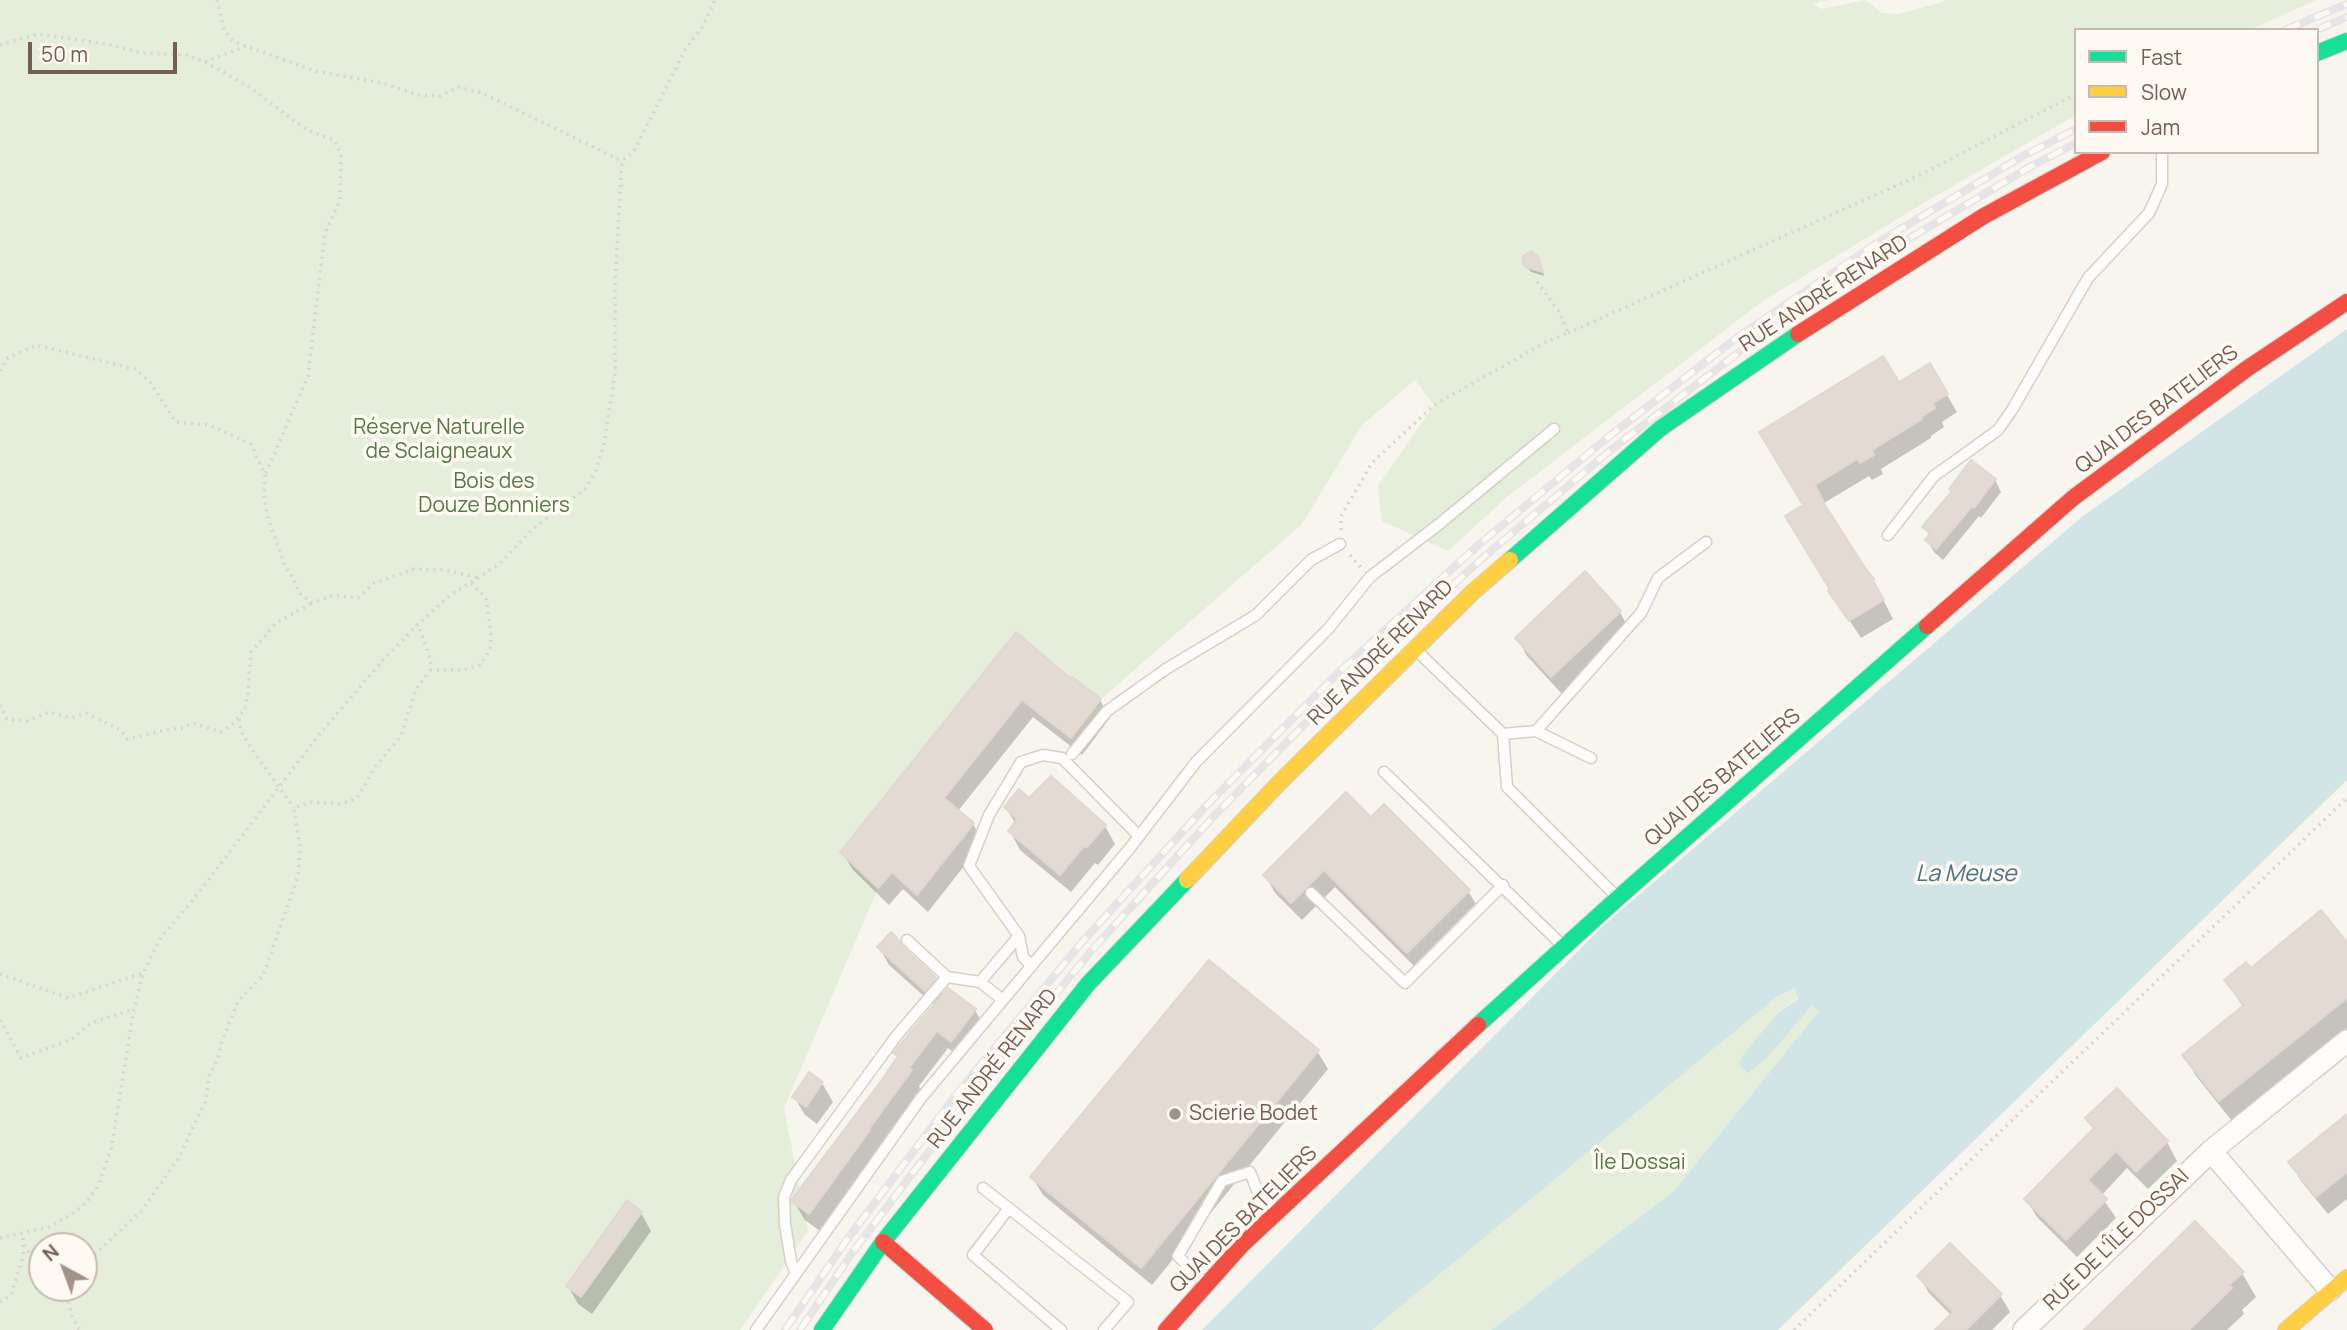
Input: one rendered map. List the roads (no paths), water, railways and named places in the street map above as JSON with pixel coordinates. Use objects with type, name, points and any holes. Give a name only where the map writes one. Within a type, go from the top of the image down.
[{"type":"street","points":[[2319,52],[2347,41]]},
{"type":"street","name":"RUE ANDRÉ RENARD","points":[[822,1330],[883,1242],[1088,984],[1282,780],[1473,592],[1661,428],[1781,344],[1984,216],[2098,154]]},
{"type":"street","name":"QUAI DES BATELIERS","points":[[1166,1330],[1242,1245],[1416,1080],[1618,898],[2073,499],[2248,368],[2347,302]]},
{"type":"street","name":"RUE DE L'ÎLE DOSSAI","points":[[2024,1330],[2211,1151],[2347,1041]]},
{"type":"street","points":[[2211,1151],[2339,1284],[2286,1330]]},
{"type":"street","points":[[883,1242],[985,1330]]},
{"type":"lane","points":[[1888,535],[1934,475],[1998,430],[2088,278],[2149,213],[2162,184],[2162,154]]},
{"type":"lane","points":[[757,1330],[921,1098],[1139,836],[1196,762],[1329,628],[1370,577],[1438,525],[1554,429]]},
{"type":"lane","points":[[1536,731],[1641,613],[1658,578],[1706,542]]},
{"type":"lane","points":[[1072,754],[1107,711],[1166,669],[1256,615],[1311,560],[1340,544]]},
{"type":"lane","points":[[1415,649],[1503,734],[1507,787],[1618,898]]},
{"type":"lane","points":[[1503,734],[1536,731],[1591,758]]},
{"type":"lane","points":[[1032,966],[1023,957],[1019,936],[969,866],[989,815],[1021,762],[1043,755],[1062,758],[1139,836]]},
{"type":"lane","points":[[1384,772],[1564,947]]},
{"type":"lane","points":[[1311,893],[1405,983],[1503,885]]},
{"type":"lane","points":[[981,982],[1019,936]]},
{"type":"lane","points":[[907,940],[947,977],[981,982],[1003,1000]]},
{"type":"lane","points":[[796,1274],[785,1224],[784,1197],[791,1180],[897,1035],[947,977]]},
{"type":"lane","points":[[1206,1285],[1178,1256],[1222,1181],[1250,1172],[1258,1193],[1277,1212]]},
{"type":"lane","points":[[982,1188],[1128,1302],[1104,1330]]},
{"type":"lane","points":[[1009,1208],[973,1255],[1061,1330]]},
{"type":"water","name":"La Meuse","points":[[2347,329],[2347,780],[1778,1330],[1491,1330],[1674,1191],[1819,1011],[1811,1006],[1766,1059],[1748,1073],[1739,1064],[1744,1053],[1778,1013],[1798,999],[1795,988],[1778,996],[1372,1330],[1202,1330],[1605,924],[2083,516]]},
{"type":"railway","points":[[2290,28],[2347,4]]},
{"type":"railway","points":[[2319,29],[2347,17]]},
{"type":"railway","points":[[785,1330],[846,1241],[959,1091],[1083,941],[1205,807],[1338,673],[1476,547],[1607,438],[1739,336],[1877,243],[2023,156],[2074,130]]},
{"type":"railway","points":[[800,1330],[855,1249],[972,1095],[1093,949],[1214,816],[1346,682],[1485,556],[1612,449],[1747,346],[1883,254],[2074,144]]},
{"type":"place","name":"Scierie Bodet","points":[[1175,1114]]},
{"type":"park label","name":"Réserve Naturelle de Sclaigneaux","points":[[439,440]]},
{"type":"park label","name":"Bois des Douze Bonniers","points":[[494,494]]},
{"type":"park label","name":"Île Dossai","points":[[1640,1163]]}]
